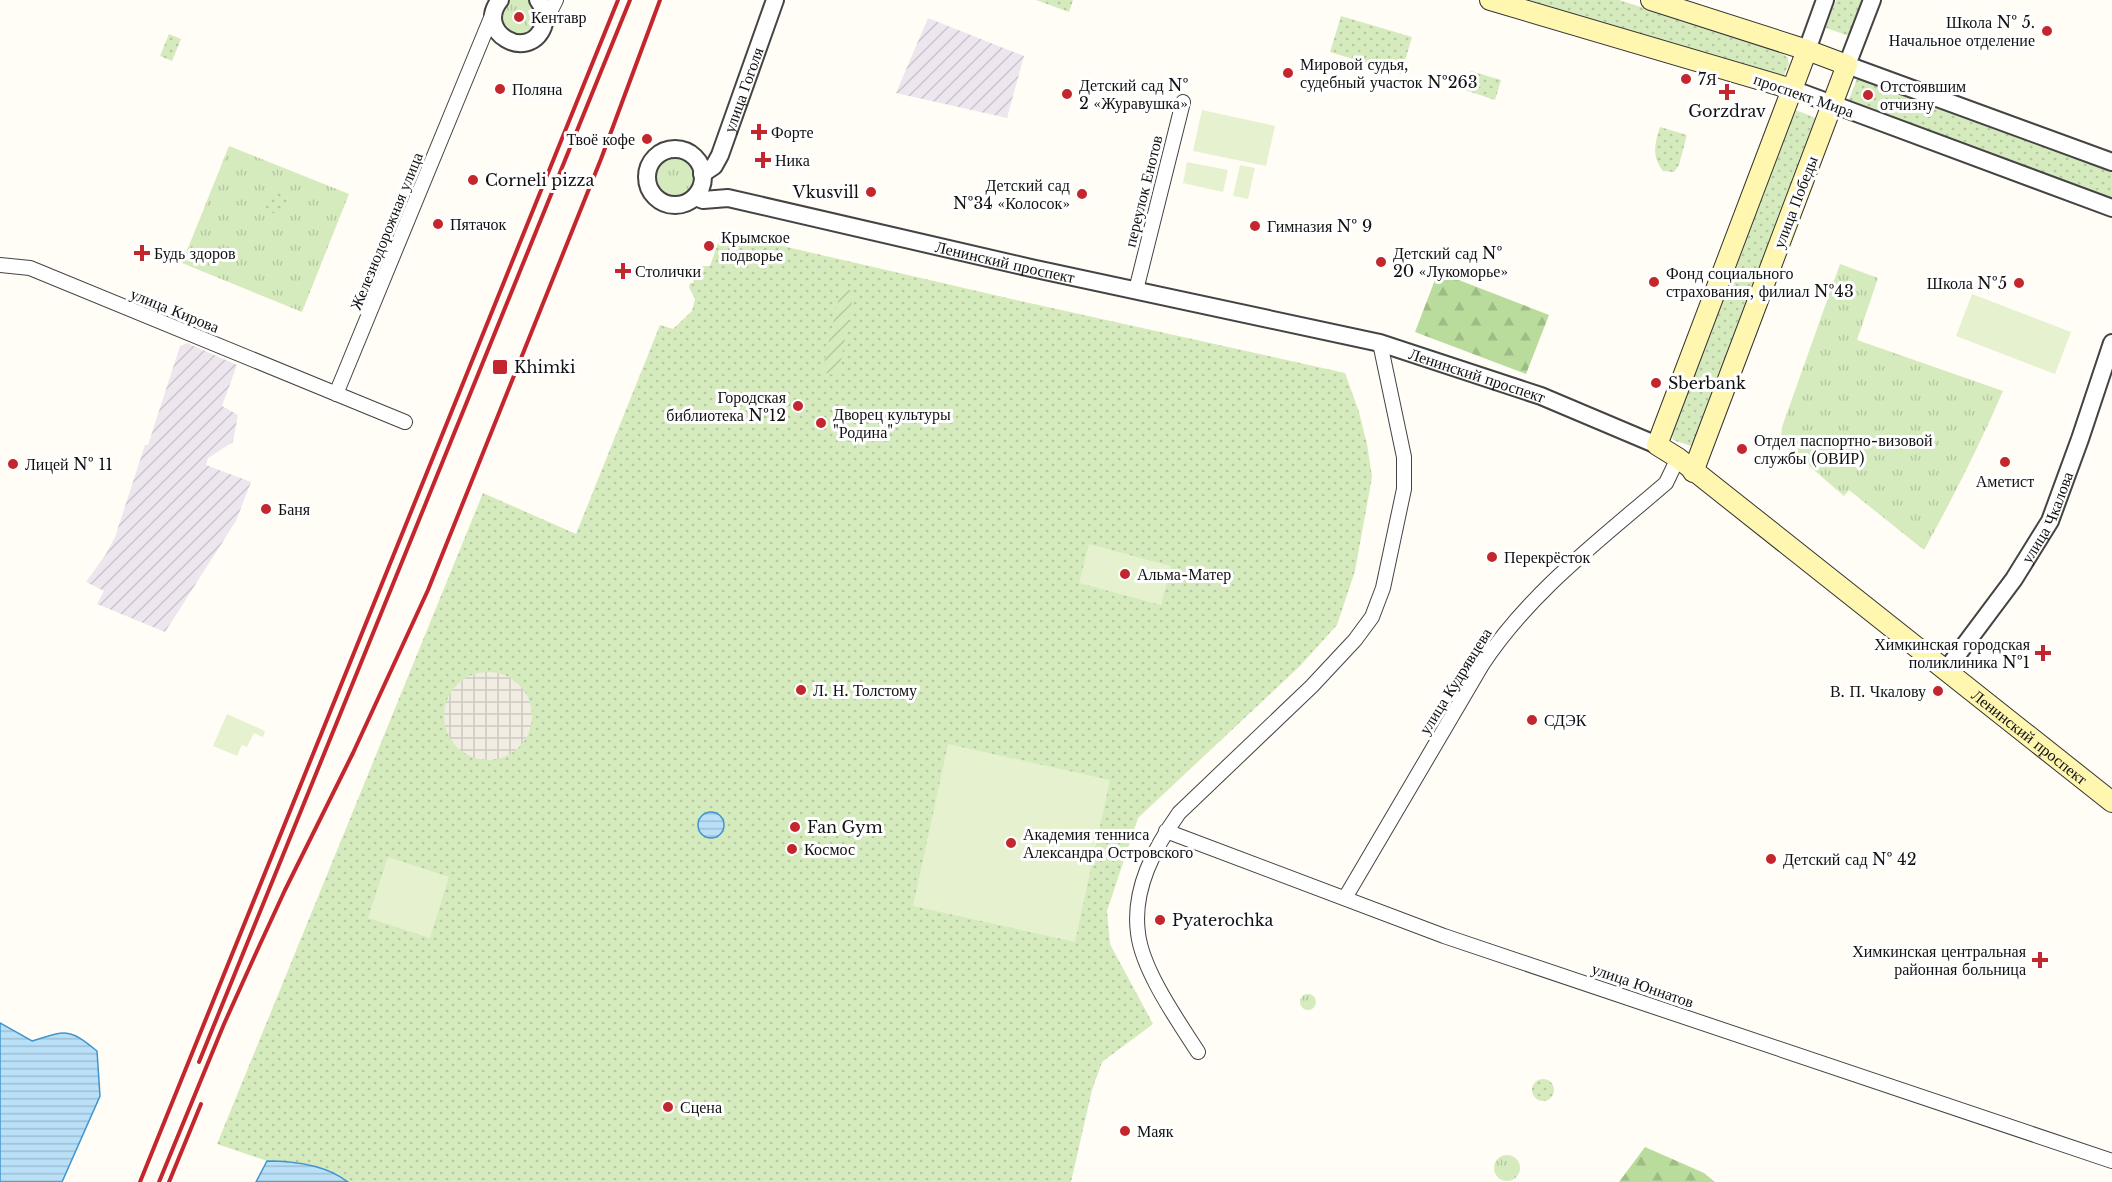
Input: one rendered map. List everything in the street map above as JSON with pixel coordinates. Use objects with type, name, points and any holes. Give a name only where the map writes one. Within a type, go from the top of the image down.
[{"type":"main road","name":"проспект Мира","points":[[1490,0],[1792,89]]},
{"type":"main road","points":[[1651,0],[1847,65]]},
{"type":"main road","points":[[1657,445],[1807,50]]},
{"type":"main road","name":"улица Победы","points":[[1686,465],[1847,65]]},
{"type":"main road","name":"Ленинский проспект","points":[[1657,445],[1686,465],[2112,802]]},
{"type":"street","points":[[538,0],[544,9],[545,22]]},
{"type":"street","points":[[496,4],[494,21],[501,36],[517,43],[534,39],[539,34],[556,0]]},
{"type":"street","name":"улица Гоголя","points":[[702,177],[714,166],[720,155],[775,0]]},
{"type":"street","points":[[1807,50],[1825,0]]},
{"type":"street","name":"улица Победы","points":[[1847,65],[1872,0]]},
{"type":"street","name":"Железнодорожная улица","points":[[336,394],[496,4]]},
{"type":"street","points":[[1847,65],[2112,162]]},
{"type":"street","name":"проспект Мира","points":[[1792,89],[2112,208]]},
{"type":"street","name":"переулок Енотов","points":[[1136,290],[1183,102]]},
{"type":"street","points":[[677,150],[692,155],[701,167],[702,177],[699,198],[683,204],[670,205],[652,193],[647,178],[648,171],[656,157],[662,153],[677,150]]},
{"type":"street","name":"Ленинский проспект","points":[[702,177],[728,198]]},
{"type":"street","name":"Ленинский проспект","points":[[699,198],[728,198],[1380,343],[1541,396],[1657,445]]},
{"type":"street","name":"улица Кирова","points":[[0,265],[30,268],[336,394]]},
{"type":"street","name":"улица Чкалова","points":[[1946,670],[2014,579],[2050,521],[2112,342]]},
{"type":"street","points":[[1198,1052],[1167,1002],[1152,972],[1138,935],[1138,902],[1148,867],[1179,813],[1312,686],[1355,640],[1372,617],[1383,588],[1404,489],[1404,457],[1380,343]]},
{"type":"street","points":[[336,394],[405,422]]},
{"type":"street","name":"улица Кудрявцева","points":[[1345,898],[1500,637],[1540,594],[1686,465]]},
{"type":"street","name":"улица Юннатов","points":[[1167,831],[1444,936],[2112,1161]]},
{"type":"shaded area","points":[[928,18],[1024,56],[1007,118],[896,93]]},
{"type":"shaded area","points":[[187,343],[237,365],[222,406],[238,415],[233,442],[208,458],[206,465],[251,482],[236,521],[165,632],[97,604],[104,591],[86,582],[115,537],[180,346]]},
{"type":"shaded area","points":[[488,672],[505,676],[519,685],[528,699],[532,716],[528,733],[519,747],[505,756],[488,760],[471,756],[457,747],[448,733],[444,716],[448,699],[457,685],[471,676]]},
{"type":"green space","points":[[507,0],[531,0],[540,15],[531,35],[507,35],[498,13]]},
{"type":"green space","points":[[1036,0],[1073,0],[1069,12]]},
{"type":"green space","points":[[1529,0],[1619,0],[1778,50],[1788,58],[1789,64],[1783,77],[1775,78]]},
{"type":"green space","points":[[1836,0],[1866,0],[1852,37],[1826,28]]},
{"type":"green space","points":[[1341,16],[1412,37],[1401,74],[1330,52]]},
{"type":"green space","points":[[169,34],[181,39],[172,61],[160,56]]},
{"type":"green space","points":[[1471,71],[1501,80],[1495,100],[1465,90]]},
{"type":"green space","points":[[1858,76],[2112,168],[2112,203],[1847,105]]},
{"type":"green space","points":[[1793,109],[1821,120],[1698,441],[1691,446],[1673,440],[1671,431]]},
{"type":"green space","points":[[1202,110],[1275,126],[1266,166],[1193,151]]},
{"type":"green space","points":[[1660,127],[1687,135],[1679,165],[1674,172],[1663,171],[1655,155]]},
{"type":"green space","points":[[229,146],[349,194],[302,312],[182,263]]},
{"type":"green space","points":[[675,158],[688,164],[694,177],[688,190],[675,196],[662,190],[656,177],[662,164]]},
{"type":"green space","points":[[1187,162],[1228,170],[1223,192],[1183,183]]},
{"type":"green space","points":[[1240,165],[1255,168],[1248,199],[1233,196]]},
{"type":"green space","points":[[271,190],[289,196],[281,216],[265,210]]},
{"type":"green space","points":[[722,232],[1345,373],[1359,412],[1372,477],[1355,571],[1337,625],[1300,666],[1138,818],[1107,911],[1110,944],[1153,1024],[1102,1062],[1092,1090],[1071,1182],[348,1182],[339,1175],[293,1161],[267,1161],[217,1144],[483,493],[576,534],[660,325],[673,329],[692,311],[695,299],[689,287],[690,283],[693,283],[699,266],[710,266]]},
{"type":"green space","points":[[1840,264],[1878,278],[1857,340],[2003,391],[1985,432],[1924,550],[1849,490],[1844,496],[1786,446],[1781,438],[1782,427]]},
{"type":"green space","points":[[1438,272],[1549,315],[1526,374],[1415,332]]},
{"type":"green space","points":[[841,288],[854,291],[838,376],[822,372]]},
{"type":"green space","points":[[1972,294],[2071,332],[2055,374],[1956,336]]},
{"type":"green space","name":"Альма-Матер","points":[[1089,544],[1171,566],[1161,605],[1079,583]]},
{"type":"green space","points":[[227,714],[265,731],[263,737],[254,733],[247,747],[242,745],[237,756],[213,746]]},
{"type":"green space","name":"Академия тенниса Александра Островского","points":[[948,744],[1110,780],[1075,942],[913,906]]},
{"type":"green space","points":[[388,857],[449,877],[430,938],[368,918]]},
{"type":"green space","points":[[1305,994],[1311,994],[1316,1002],[1314,1008],[1305,1010],[1300,1005],[1300,999]]},
{"type":"green space","points":[[1543,1079],[1551,1082],[1554,1090],[1551,1098],[1543,1101],[1535,1098],[1532,1090],[1535,1082]]},
{"type":"green space","points":[[1645,1147],[1704,1173],[1715,1182],[1619,1182]]},
{"type":"green space","points":[[1507,1155],[1516,1159],[1520,1168],[1516,1177],[1507,1181],[1498,1177],[1494,1168],[1498,1159]]},
{"type":"water","points":[[711,812],[720,816],[724,825],[720,834],[711,838],[702,834],[698,825],[702,816]]},
{"type":"water","points":[[0,1023],[32,1041],[67,1033],[80,1038],[97,1051],[100,1096],[62,1182],[0,1182]]},
{"type":"water","points":[[267,1161],[309,1165],[330,1172],[348,1182],[256,1182]]},
{"type":"railway","points":[[140,1182],[618,0]]},
{"type":"railway","points":[[199,1062],[630,0]]},
{"type":"railway","points":[[159,1182],[256,953],[353,753],[428,590],[601,159],[660,0]]},
{"type":"railway","points":[[169,1182],[201,1104]]},
{"type":"place","name":"Кентавр","points":[[519,17]]},
{"type":"place","name":"Школа № 5. Начальное отделение","points":[[2047,31]]},
{"type":"place","name":"Мировой судья, судебный участок №263","points":[[1288,73]]},
{"type":"place","name":"7Я","points":[[1686,79]]},
{"type":"place","name":"Поляна","points":[[500,89]]},
{"type":"place","name":"Gorzdrav","points":[[1727,92]]},
{"type":"place","name":"Детский сад № 2 «Журавушка»","points":[[1067,94]]},
{"type":"place","name":"Отстоявшим отчизну","points":[[1868,95]]},
{"type":"place","name":"Форте","points":[[759,132]]},
{"type":"place","name":"Твоё кофе","points":[[647,139]]},
{"type":"place","name":"Ника","points":[[763,160]]},
{"type":"place","name":"Corneli pizza","points":[[473,180]]},
{"type":"place","name":"Vkusvill","points":[[871,192]]},
{"type":"place","name":"Детский сад №34 «Колосок»","points":[[1082,194]]},
{"type":"place","name":"Пятачок","points":[[438,224]]},
{"type":"place","name":"Гимназия № 9","points":[[1255,226]]},
{"type":"place","name":"Крымское подворье","points":[[709,246]]},
{"type":"place","name":"Будь здоров","points":[[142,253]]},
{"type":"place","name":"Детский сад № 20 «Лукоморье»","points":[[1381,262]]},
{"type":"place","name":"Столички","points":[[623,271]]},
{"type":"place","name":"Фонд социального страхования, филиал №43","points":[[1654,282]]},
{"type":"place","name":"Школа №5","points":[[2019,283]]},
{"type":"place","name":"Khimki","points":[[500,367]]},
{"type":"place","name":"Sberbank","points":[[1656,383]]},
{"type":"place","name":"Городская библиотека №12","points":[[798,406]]},
{"type":"place","name":"Дворец культуры \"Родина\"","points":[[821,423]]},
{"type":"place","name":"Отдел паспортно-визовой службы (ОВИР)","points":[[1742,449]]},
{"type":"place","name":"Аметист","points":[[2005,462]]},
{"type":"place","name":"Лицей № 11","points":[[13,464]]},
{"type":"place","name":"Баня","points":[[266,509]]},
{"type":"place","name":"Перекрёсток","points":[[1492,557]]},
{"type":"place","name":"Альма-Матер","points":[[1125,574]]},
{"type":"place","name":"Химкинская городская поликлиника №1","points":[[2043,653]]},
{"type":"place","name":"Л. Н. Толстому","points":[[801,690]]},
{"type":"place","name":"В. П. Чкалову","points":[[1938,691]]},
{"type":"place","name":"СДЭК","points":[[1532,720]]},
{"type":"place","name":"Fan Gym","points":[[795,827]]},
{"type":"place","name":"Академия тенниса Александра Островского","points":[[1011,843]]},
{"type":"place","name":"Космос","points":[[792,849]]},
{"type":"place","name":"Детский сад № 42","points":[[1771,859]]},
{"type":"place","name":"Pyaterochka","points":[[1160,920]]},
{"type":"place","name":"Химкинская центральная районная больница","points":[[2040,960]]},
{"type":"place","name":"Сцена","points":[[668,1107]]},
{"type":"place","name":"Маяк","points":[[1125,1131]]}]
